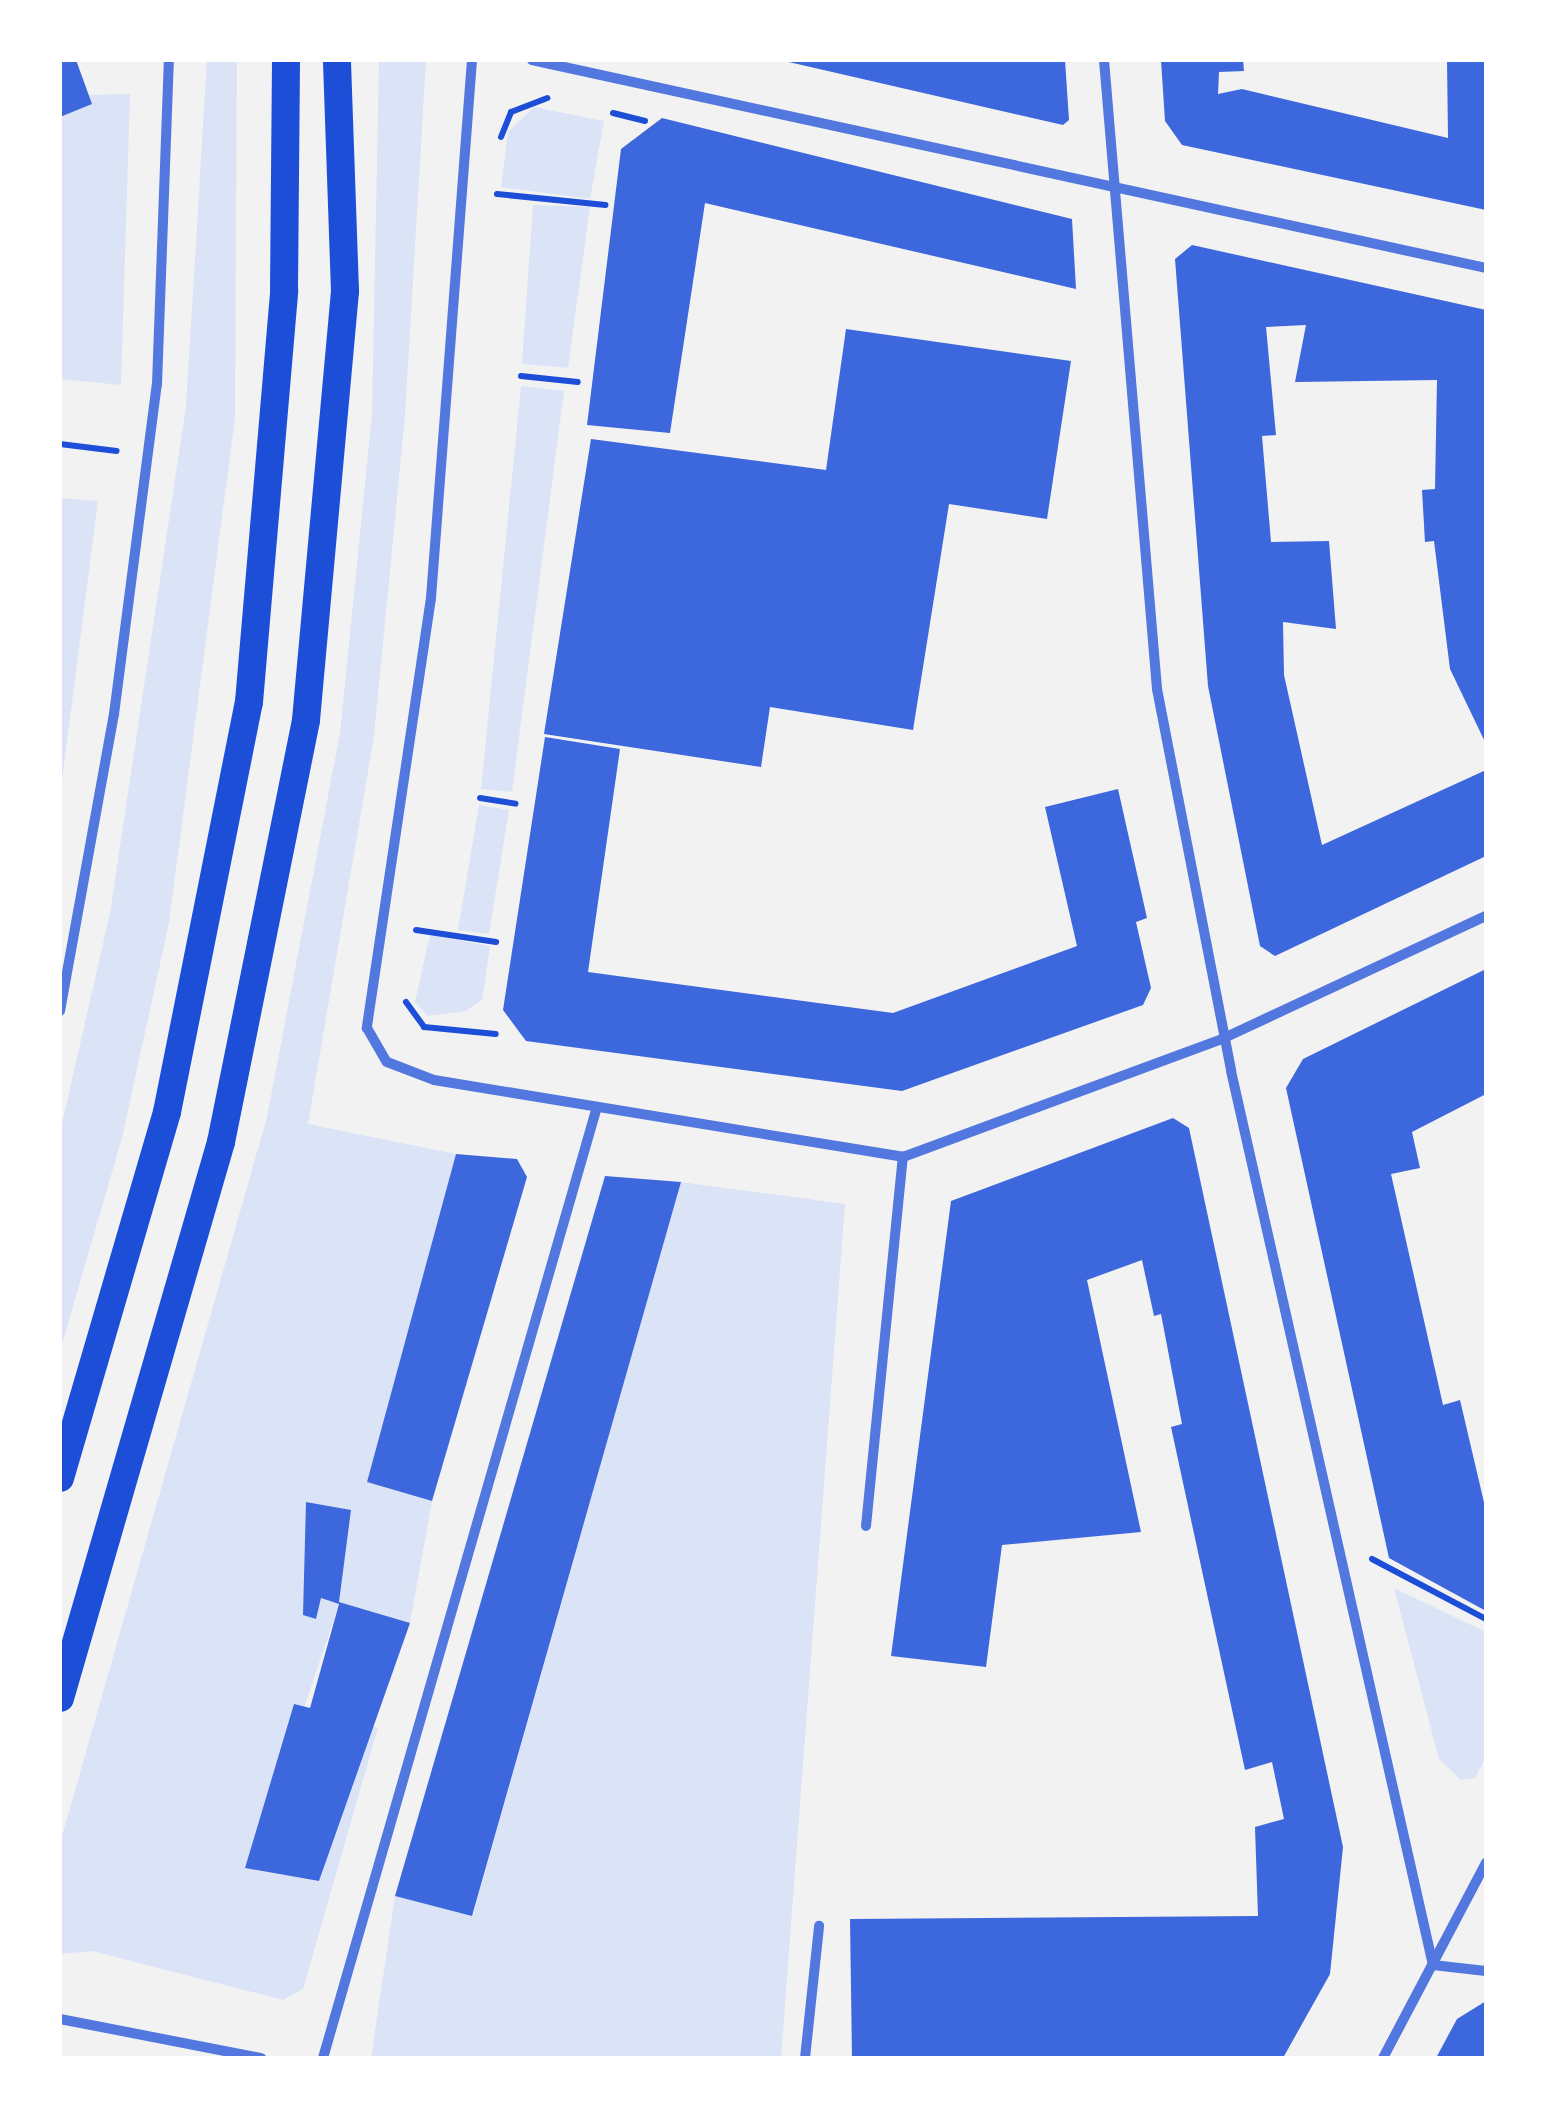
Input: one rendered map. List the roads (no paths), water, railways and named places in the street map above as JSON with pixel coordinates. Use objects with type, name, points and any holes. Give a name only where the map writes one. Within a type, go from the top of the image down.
[{"type":"highway","points":[[60,1478],[167,1112],[248,702],[284,290],[286,60]]},
{"type":"highway","points":[[60,1698],[220,1142],[306,720],[344,290],[337,60]]},
{"type":"street","points":[[60,1011],[114,714],[157,384],[170,60]]},
{"type":"street","points":[[472,60],[431,598],[367,1028],[387,1062],[434,1080],[902,1157],[1224,1038],[1486,916]]},
{"type":"street","points":[[532,60],[1115,192],[1486,268]]},
{"type":"street","points":[[1104,60],[1158,690],[1224,1038],[1433,1964]]},
{"type":"street","points":[[322,2058],[597,1107]]},
{"type":"street","points":[[866,1526],[902,1157]]},
{"type":"street","points":[[1384,2058],[1486,1863]]},
{"type":"street","points":[[804,2058],[819,1926]]},
{"type":"street","points":[[1433,1964],[1486,1972]]},
{"type":"street","points":[[60,2019],[100,2022],[261,2058]]}]
